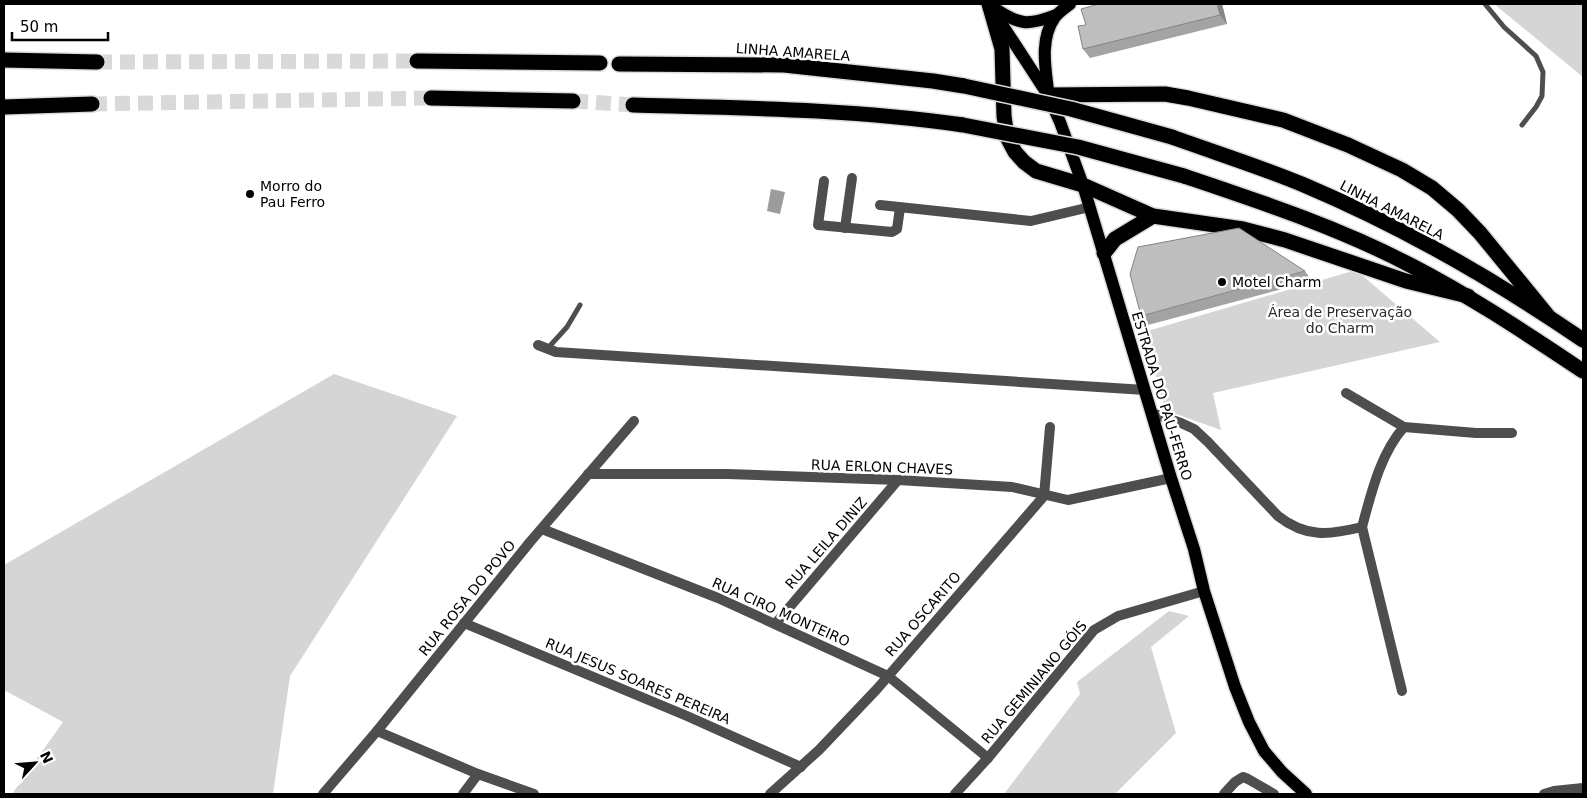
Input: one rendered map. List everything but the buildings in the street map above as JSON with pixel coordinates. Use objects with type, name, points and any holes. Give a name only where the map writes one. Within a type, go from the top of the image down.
[{"type":"highway","points":[[988,4],[1002,49],[1004,116],[1007,138],[1015,152],[1024,162],[1036,170],[1083,185],[1153,216],[1244,229],[1285,240],[1406,281],[1468,296]]},
{"type":"highway","points":[[4,60],[97,62]]},
{"type":"highway","points":[[417,61],[600,63]]},
{"type":"highway","name":"LINHA AMARELA","points":[[619,64],[784,65],[933,81],[1071,109],[1172,138],[1304,184],[1395,228],[1548,316],[1583,340]]},
{"type":"highway","points":[[1048,95],[1165,94],[1283,120],[1348,145],[1402,170],[1432,188],[1458,210],[1480,233],[1548,316]]},
{"type":"highway","points":[[431,98],[574,101]]},
{"type":"highway","points":[[4,107],[92,104]]},
{"type":"highway","points":[[633,106],[775,108],[887,116],[963,125],[1078,147],[1184,176],[1258,201],[1356,240],[1411,265],[1468,296],[1583,371]]},
{"type":"highway","points":[[1104,253],[1106,248],[1119,236],[1153,216]]},
{"type":"main road","points":[[988,4],[1019,22],[1031,24],[1056,15]]},
{"type":"main road","name":"ESTRADA DO PAU-FERRO","points":[[988,4],[1048,95],[1083,185],[1194,549],[1204,591],[1232,680],[1248,722],[1264,751],[1304,794]]},
{"type":"main road","points":[[1048,95],[1044,58],[1048,29],[1056,15],[1068,4]]},
{"type":"street","points":[[845,228],[852,178]]},
{"type":"street","points":[[824,181],[818,225],[896,232],[900,208]]},
{"type":"street","points":[[880,205],[1031,221],[1090,207]]},
{"type":"street","points":[[543,347],[556,352],[1145,390]]},
{"type":"street","points":[[1346,393],[1404,427],[1476,434],[1512,433]]},
{"type":"street","points":[[1152,413],[1181,422],[1194,429],[1278,516],[1290,525],[1305,532],[1321,534],[1362,528]]},
{"type":"street","name":"RUA ROSA DO POVO","points":[[323,794],[634,421]]},
{"type":"street","points":[[1044,496],[1050,427]]},
{"type":"street","points":[[1402,691],[1362,528],[1384,460],[1395,437],[1404,427]]},
{"type":"street","name":"RUA ERLON CHAVES","points":[[588,474],[728,474],[898,480],[1012,487],[1044,496],[1074,499],[1171,478]]},
{"type":"street","name":"RUA LEILA DINIZ","points":[[776,624],[898,480]]},
{"type":"street","name":"RUA OSCARITO","points":[[770,794],[819,750],[888,676],[1044,496]]},
{"type":"street","name":"RUA CIRO MONTEIRO","points":[[542,529],[718,598],[888,676],[988,758]]},
{"type":"street","name":"RUA GEMINIANO GÓIS","points":[[958,793],[1094,630],[1118,616],[1204,591]]},
{"type":"street","name":"RUA JESUS SOARES PEREIRA","points":[[464,623],[687,716],[800,767]]},
{"type":"street","points":[[377,730],[478,774],[534,794]]},
{"type":"street","points":[[463,794],[478,774]]},
{"type":"street","points":[[1224,794],[1235,782],[1243,777],[1248,778],[1274,794]]},
{"type":"street","points":[[1544,794],[1583,788]]},
{"type":"lane","points":[[1485,4],[1504,27],[1536,56],[1543,72],[1542,96],[1522,125]]},
{"type":"lane","points":[[543,347],[566,327],[580,306]]},
{"type":"green space","points":[[1494,4],[1583,4],[1583,77]]},
{"type":"green space","name":"Área de Preservação do Charm","points":[[1356,270],[1440,342],[1213,393],[1221,430],[1165,410],[1144,332]]},
{"type":"green space","points":[[334,374],[457,416],[290,676],[273,794],[12,794],[63,722],[4,690],[4,565]]},
{"type":"green space","points":[[1169,611],[1189,616],[1151,647],[1176,733],[1115,794],[1004,794],[1080,694],[1077,682]]},
{"type":"shaded area","points":[[771,189],[785,192],[780,214],[767,211]]},
{"type":"tunnel","points":[[97,62],[417,61]]},
{"type":"tunnel","points":[[92,104],[431,98]]},
{"type":"tunnel","points":[[573,101],[633,105]]},
{"type":"place","name":"Morro do Pau Ferro","points":[[250,194]]},
{"type":"place","name":"Motel Charm","points":[[1222,282]]}]
